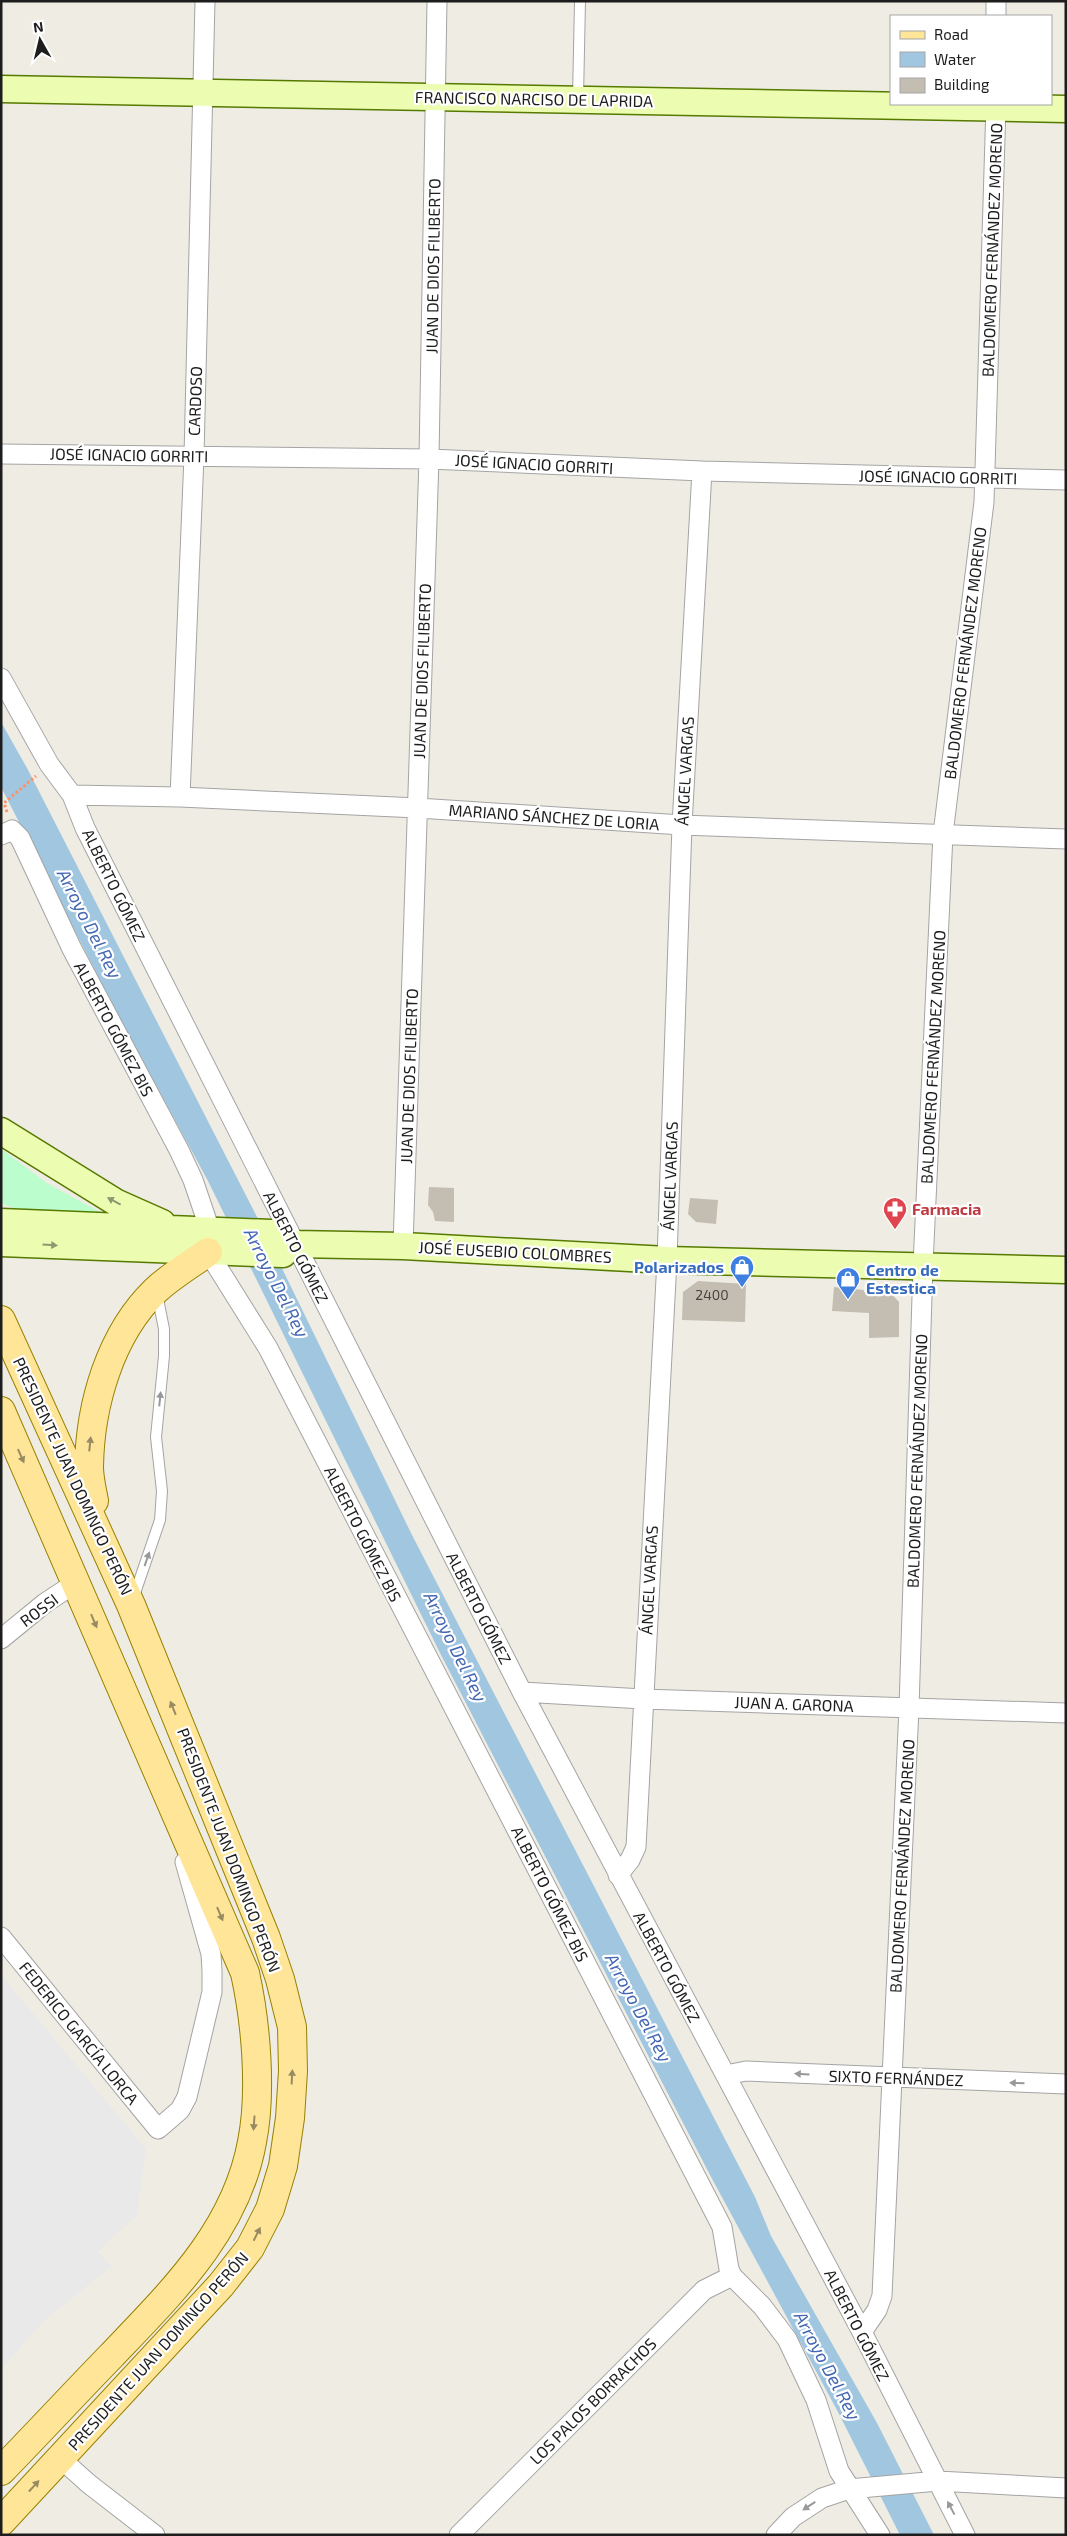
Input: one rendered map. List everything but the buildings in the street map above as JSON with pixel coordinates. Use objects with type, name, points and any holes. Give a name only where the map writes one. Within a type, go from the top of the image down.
[{"type":"main road","points":[[98,1527],[89,1469],[90,1444],[96,1409],[107,1368],[125,1327],[156,1290],[219,1241]]},
{"type":"main road","name":"PRESIDENTE JUAN DOMINGO PERÓN","points":[[1,1320],[98,1527],[132,1605],[266,1938],[280,1979],[292,2027],[293,2071],[290,2118],[283,2166],[270,2209],[250,2248],[221,2285],[1,2522]]},
{"type":"main road","name":"PRESIDENTE JUAN DOMINGO PERÓN","points":[[1,1411],[77,1582],[245,1973],[252,2007],[256,2047],[256,2088],[252,2142],[240,2183],[220,2227],[194,2266],[1,2471]]},
{"type":"street","name":"CARDOSO","points":[[180,797],[194,456],[206,1]]},
{"type":"street","name":"JUAN DE DIOS FILIBERTO","points":[[403,1246],[429,459],[437,1]]},
{"type":"street","points":[[996,1],[996,15]]},
{"type":"street","name":"FRANCISCO NARCISO DE LAPRIDA","points":[[1,89],[204,94],[890,104]]},
{"type":"street","name":"FRANCISCO NARCISO DE LAPRIDA","points":[[936,105],[1066,109]]},
{"type":"street","name":"BALDOMERO FERNÁNDEZ MORENO","points":[[862,2332],[877,2310],[882,2296],[909,1708],[924,1265],[943,834],[984,502],[996,106]]},
{"type":"street","name":"JOSÉ IGNACIO GORRITI","points":[[1,454],[429,459],[702,471],[1066,480]]},
{"type":"street","name":"ÁNGEL VARGAS","points":[[618,1875],[630,1860],[636,1847],[667,1260],[682,825],[702,471]]},
{"type":"street","name":"ALBERTO GÓMEZ","points":[[1,678],[49,764],[72,795],[89,837],[283,1244],[862,2332],[966,2535]]},
{"type":"street","name":"MARIANO SÁNCHEZ DE LORIA","points":[[72,795],[180,797],[418,808],[682,825],[1066,839]]},
{"type":"street","name":"ALBERTO GÓMEZ BIS","points":[[7,832],[20,838],[72,949],[179,1150],[268,1348],[722,2227],[729,2269],[732,2276]]},
{"type":"street","points":[[1,1131],[117,1203],[174,1228]]},
{"type":"street","name":"JOSÉ EUSEBIO COLOMBRES","points":[[1,1222],[174,1228],[219,1241]]},
{"type":"street","name":"JOSÉ EUSEBIO COLOMBRES","points":[[1,1243],[219,1241],[403,1246],[667,1260],[1066,1270]]},
{"type":"street","name":"ROSSI","points":[[1,1639],[45,1603],[77,1582]]},
{"type":"street","name":"JUAN A. GARONA","points":[[522,1692],[643,1699],[1066,1713]]},
{"type":"street","name":"FEDERICO GARCÍA LORCA","points":[[1,1937],[158,2129],[180,2110],[187,2097],[212,1992],[212,1971],[211,1954],[163,1781]]},
{"type":"street","name":"SIXTO FERNÁNDEZ","points":[[726,2075],[746,2071],[1066,2084]]},
{"type":"street","points":[[732,2276],[762,2306],[787,2339],[816,2400],[839,2471],[880,2535]]},
{"type":"street","name":"LOS PALOS BORRACHOS","points":[[459,2535],[704,2290],[732,2276]]},
{"type":"street","points":[[60,2458],[89,2484],[155,2535]]},
{"type":"street","points":[[776,2535],[793,2517],[822,2498],[849,2489],[938,2481],[1066,2488]]},
{"type":"lane","points":[[578,99],[580,1]]},
{"type":"lane","points":[[132,1605],[160,1520],[162,1491],[156,1437],[164,1356],[164,1329],[156,1290]]},
{"type":"path","points":[[4,803],[36,776]]},
{"type":"green space","points":[[1,1149],[47,1183],[109,1217],[18,1210],[1,1203]]},
{"type":"shaded area","points":[[1,1975],[146,2149],[137,2215],[98,2252],[112,2266],[45,2320],[1,2369]]},
{"type":"water","name":"Arroyo Del Rey","points":[[1,722],[27,768],[256,1215],[412,1535],[755,2197],[771,2236],[877,2423],[934,2535],[900,2535],[838,2412],[710,2175],[440,1653],[208,1181],[117,1013],[1,787]]},
{"type":"place","name":"Farmacia","points":[[895,1230]]},
{"type":"place","name":"Polarizados","points":[[742,1288]]},
{"type":"place","name":"Centro de Estestica","points":[[848,1300]]}]
